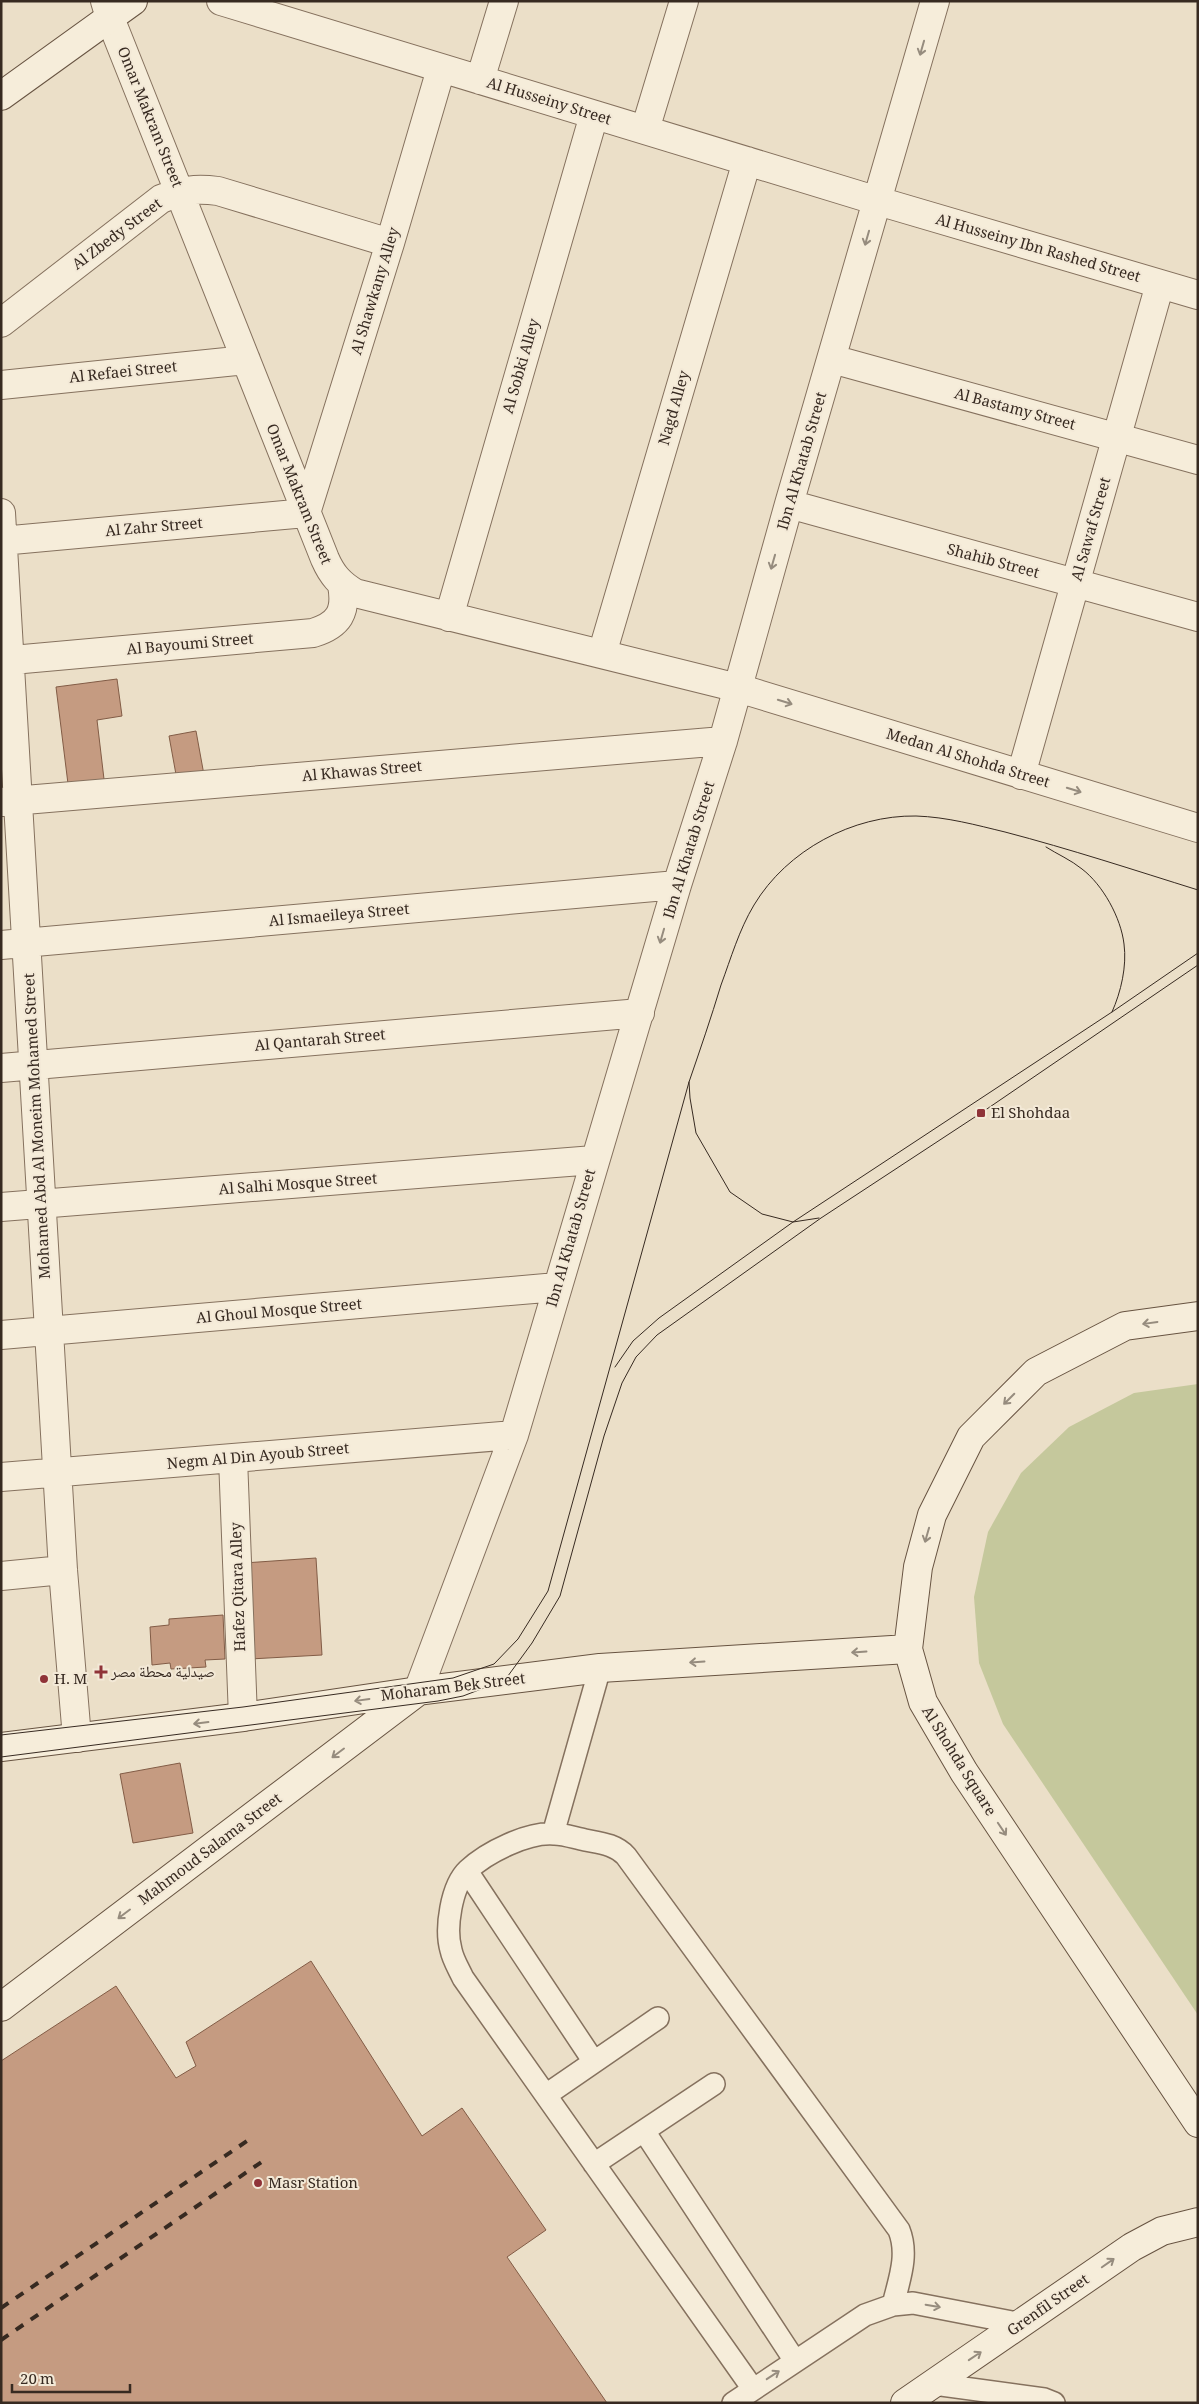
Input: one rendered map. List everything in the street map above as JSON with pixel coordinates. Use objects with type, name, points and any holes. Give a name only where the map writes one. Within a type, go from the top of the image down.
[{"type":"street","points":[[1,96],[108,10],[133,1]]},
{"type":"street","name":"Al Husseiny Street","points":[[221,1],[878,201]]},
{"type":"street","points":[[480,80],[504,1]]},
{"type":"street","points":[[645,130],[684,1]]},
{"type":"street","name":"Ibn Al Khatab Street","points":[[418,1691],[514,1435],[594,1160],[640,1013],[677,885],[723,741],[789,504],[935,1]]},
{"type":"street","name":"Omar Makram Street","points":[[108,10],[306,513],[331,573],[342,585],[355,594],[738,688]]},
{"type":"street","name":"Al Shawkany Alley","points":[[306,513],[390,243],[441,69]]},
{"type":"street","name":"Al Sobki Alley","points":[[449,616],[594,115]]},
{"type":"street","name":"Nagd Alley","points":[[602,654],[747,161]]},
{"type":"street","name":"Al Zbedy Street","points":[[1,323],[160,199],[180,191],[198,189],[218,191],[390,243]]},
{"type":"street","name":"Al Husseiny Ibn Rashed Street","points":[[878,201],[1198,294]]},
{"type":"street","name":"Al Sawaf Street","points":[[1022,774],[1160,284]]},
{"type":"street","name":"Al Bastamy Street","points":[[832,359],[1198,460]]},
{"type":"street","name":"Al Refaei Street","points":[[1,385],[246,360]]},
{"type":"street","name":"Shahib Street","points":[[789,504],[1198,617]]},
{"type":"street","name":"Mohamed Abd Al Moneim Mohamed Street","points":[[1,513],[14,944],[33,1065],[63,1570],[77,1738]]},
{"type":"street","name":"Al Zahr Street","points":[[2,541],[306,513]]},
{"type":"street","name":"Al Bayoumi Street","points":[[6,660],[313,633],[330,628],[338,619],[344,596],[342,585]]},
{"type":"street","name":"Medan Al Shohda Street","points":[[738,688],[1198,828]]},
{"type":"street","name":"Al Khawas Street","points":[[10,801],[723,741]]},
{"type":"street","name":"Al Ismaeileya Street","points":[[14,944],[677,885]]},
{"type":"street","name":"Al Qantarah Street","points":[[1,1068],[640,1013]]},
{"type":"street","name":"Al Salhi Mosque Street","points":[[1,1207],[594,1160]]},
{"type":"street","name":"Al Ghoul Mosque Street","points":[[1,1335],[557,1287]]},
{"type":"street","name":"Al Shohda Square","points":[[1198,1316],[1125,1326],[1036,1372],[971,1437],[932,1515],[918,1567],[908,1649],[923,1702],[964,1772],[1198,2123]]},
{"type":"street","name":"Negm Al Din Ayoub Street","points":[[1,1477],[514,1435]]},
{"type":"street","name":"Hafez Qitara Alley","points":[[233,1458],[243,1717]]},
{"type":"street","points":[[1,1576],[63,1570]]},
{"type":"street","name":"Moharam Bek Street","points":[[1,1747],[243,1717],[418,1691],[600,1668],[908,1649]]},
{"type":"street","name":"Mahmoud Salama Street","points":[[7,1998],[418,1691]]},
{"type":"street","name":"Grenfil Street","points":[[906,2403],[1132,2247],[1162,2231],[1198,2222]]},
{"type":"lane","points":[[553,1834],[600,1668]]},
{"type":"lane","points":[[753,2389],[463,1978],[450,1950],[448,1923],[454,1896],[467,1871],[498,1850],[522,1838],[553,1834],[609,1844],[619,1849],[626,1856],[899,2230],[904,2243],[904,2255],[893,2305]]},
{"type":"lane","points":[[467,1871],[594,2062]]},
{"type":"lane","points":[[546,2095],[658,2018]]},
{"type":"lane","points":[[594,2164],[714,2084]]},
{"type":"lane","points":[[644,2130],[795,2361]]},
{"type":"lane","points":[[733,2403],[865,2315],[893,2305],[913,2303],[1022,2324]]},
{"type":"lane","points":[[934,2384],[1044,2399],[1054,2403]]},
{"type":"green space","points":[[1198,1384],[1198,2015],[1003,1724],[979,1663],[974,1597],[988,1532],[1021,1473],[1069,1427],[1134,1393]]},
{"type":"building","points":[[117,679],[122,716],[97,720],[106,796],[70,800],[56,687]]},
{"type":"building","points":[[196,731],[204,775],[177,780],[169,736]]},
{"type":"building","points":[[316,1558],[322,1655],[250,1659],[244,1563]]},
{"type":"building","points":[[223,1615],[225,1659],[205,1660],[206,1667],[171,1669],[170,1663],[152,1665],[150,1627],[169,1625],[169,1619]]},
{"type":"building","points":[[180,1763],[193,1833],[133,1843],[120,1774]]},
{"type":"building","name":"Masr Station","points":[[311,1961],[422,2136],[462,2108],[546,2230],[507,2257],[607,2403],[1,2403],[1,2061],[116,1986],[176,2078],[196,2066],[186,2042]]},
{"type":"tram line","points":[[819,1218],[793,1222],[762,1214],[730,1192],[696,1133],[690,1098],[689,1082],[740,934],[754,905],[768,885],[784,868],[803,852],[846,829],[892,817],[916,816],[950,820],[1005,832],[1198,890]]},
{"type":"tram line","points":[[1046,847],[1090,876],[1104,893],[1115,913],[1122,934],[1125,961],[1121,987],[1112,1012]]},
{"type":"tram line","points":[[615,1367],[633,1341],[659,1318],[793,1222],[1112,1012],[1198,953]]},
{"type":"tram line","points":[[1,1757],[438,1701],[463,1696],[505,1680],[532,1643],[560,1596],[604,1436],[622,1383],[636,1357],[657,1335],[821,1218],[981,1113],[1198,965]]},
{"type":"tram line","points":[[1,1735],[243,1707],[453,1678],[494,1664],[518,1639],[548,1591],[689,1082]]},
{"type":"railway","points":[[1,2308],[247,2141]]},
{"type":"railway","points":[[1,2340],[263,2161]]},
{"type":"place","name":"El Shohdaa","points":[[981,1113]]},
{"type":"place","name":"صيدلية محطة مصر","points":[[101,1672]]},
{"type":"place","name":"H. M","points":[[44,1679]]},
{"type":"place","name":"Masr Station","points":[[258,2183]]}]
